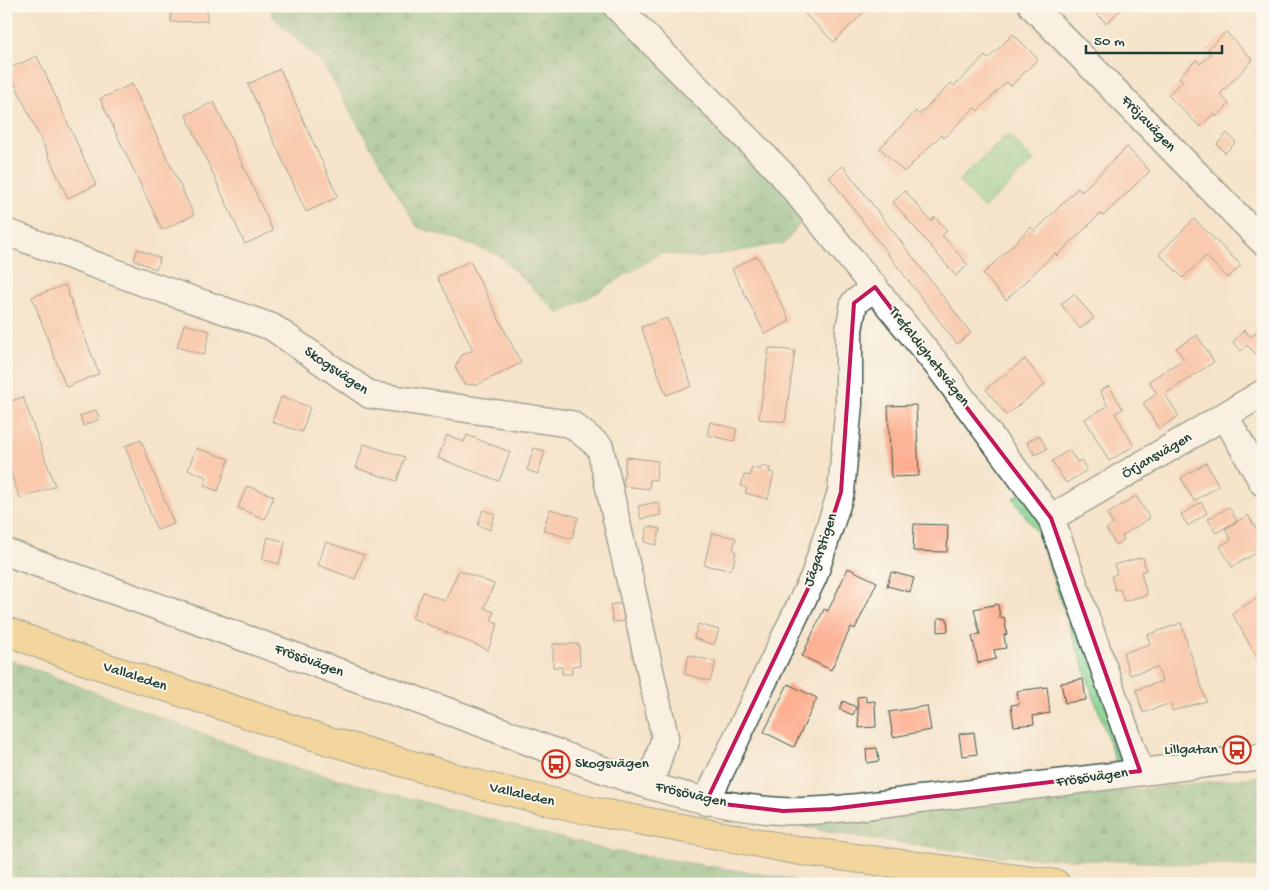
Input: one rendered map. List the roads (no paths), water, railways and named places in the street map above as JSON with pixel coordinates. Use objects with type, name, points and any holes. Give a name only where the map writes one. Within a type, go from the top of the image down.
[{"type":"main road","name":"Vallaleden","points":[[6,631],[68,655],[316,737],[480,785],[592,811],[801,851],[1056,884]]},
{"type":"street","name":"Trefaldighetsvägen","points":[[616,6],[781,173],[942,371],[1051,518],[1140,771]]},
{"type":"street","name":"Fröjavägen","points":[[1032,6],[1263,242]]},
{"type":"street","name":"Skogsvägen","points":[[6,232],[147,284],[272,327],[370,395],[572,424],[600,448],[665,737],[650,786]]},
{"type":"street","name":"Jägarstigen","points":[[706,802],[817,567],[841,492],[849,404],[849,330],[854,303],[875,287]]},
{"type":"street","name":"Örjansvägen","points":[[1051,518],[1263,393]]},
{"type":"street","points":[[1225,416],[1263,482]]},
{"type":"street","name":"Frösövägen","points":[[6,552],[650,786],[706,802],[783,811],[831,809],[1036,786],[1140,771],[1263,758]]},
{"type":"place","name":"Lillgatan","points":[[1237,750]]},
{"type":"place","name":"Skogsvägen","points":[[556,764]]}]
